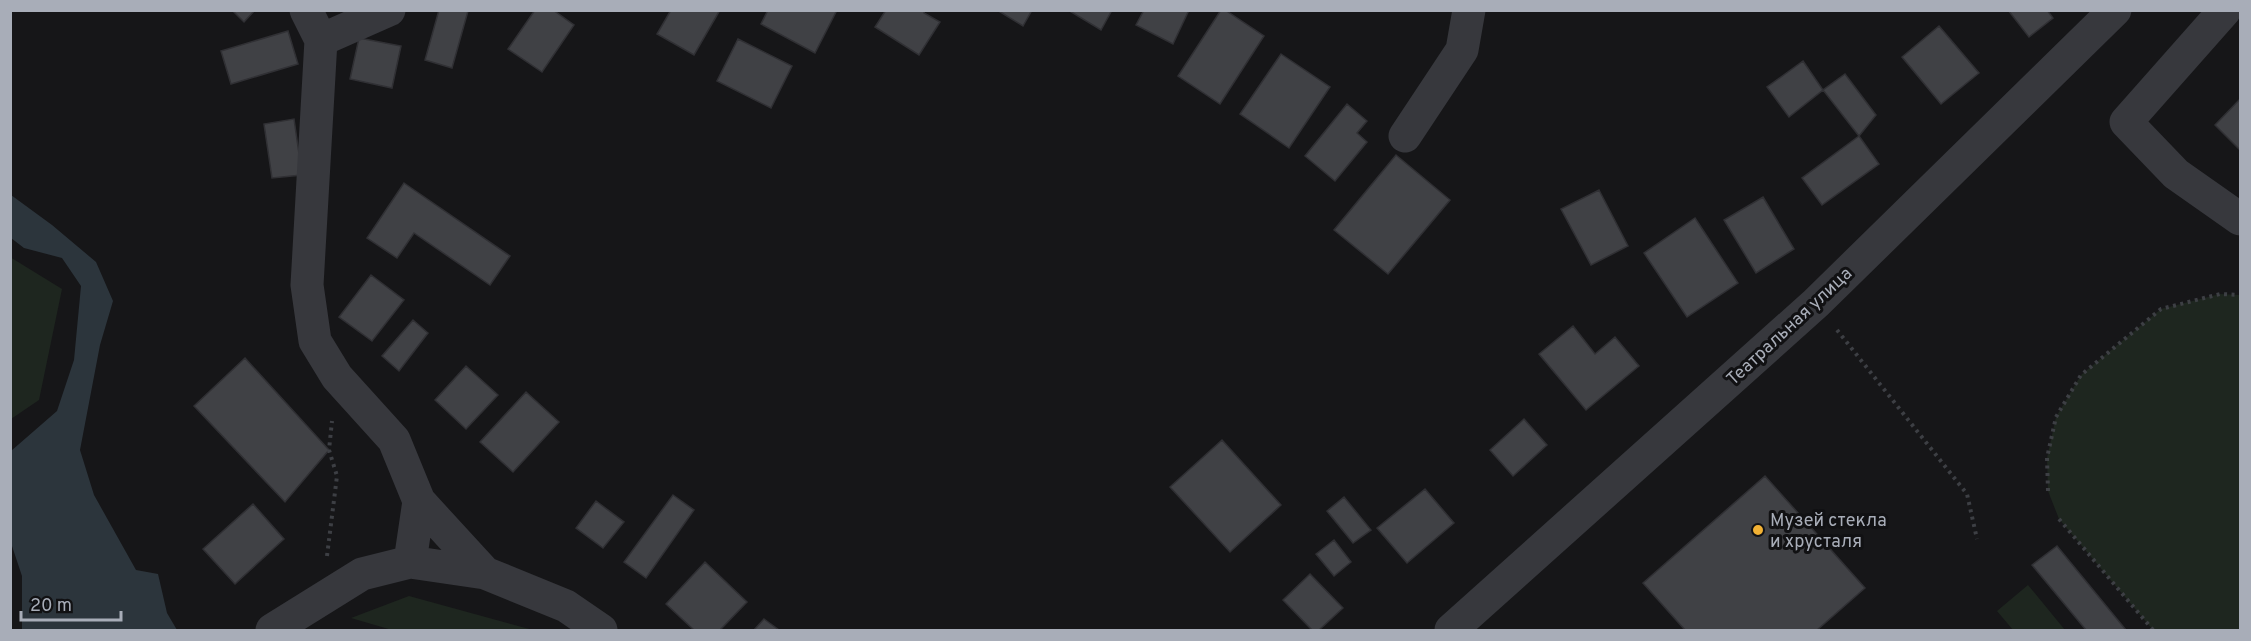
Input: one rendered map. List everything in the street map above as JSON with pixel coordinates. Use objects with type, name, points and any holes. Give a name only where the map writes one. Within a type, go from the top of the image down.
[{"type":"street","points":[[306,10],[321,40],[307,285],[315,341],[337,376],[394,440],[419,501],[485,573]]},
{"type":"street","points":[[321,40],[389,10]]},
{"type":"street","points":[[1405,136],[1462,50],[1469,10]]},
{"type":"street","name":"Театральная улица","points":[[1451,630],[1816,303],[2115,10]]},
{"type":"street","points":[[2225,10],[2126,122],[2176,174],[2241,219]]},
{"type":"street","points":[[410,562],[419,501]]},
{"type":"street","points":[[272,630],[362,574],[410,562],[485,573],[566,606],[601,630]]},
{"type":"path","points":[[2048,490],[2047,458],[2056,417],[2081,375],[2162,309],[2220,294],[2241,295]]},
{"type":"path","points":[[1816,303],[1967,494],[1977,539]]},
{"type":"path","points":[[319,601],[330,538],[337,476],[329,450],[337,376]]},
{"type":"path","points":[[2059,519],[2153,630]]},
{"type":"shaded area","points":[[11,195],[52,225],[96,262],[113,301],[100,345],[80,450],[94,495],[136,570],[158,574],[167,613],[177,630],[22,630],[22,576],[11,543],[11,451],[57,411],[74,360],[81,286],[62,258],[24,248],[11,238]]},
{"type":"shaded area","points":[[10,257],[62,289],[39,400],[11,419]]},
{"type":"shaded area","points":[[2220,294],[2240,295],[2240,630],[2153,630],[2059,519],[2048,491],[2047,458],[2056,417],[2081,375],[2161,309]]},
{"type":"shaded area","points":[[2028,585],[2065,630],[2013,630],[1997,611]]},
{"type":"shaded area","points":[[409,596],[533,630],[392,630],[351,618]]},
{"type":"building","points":[[232,10],[255,10],[244,22]]},
{"type":"building","points":[[439,10],[468,11],[452,68],[425,60]]},
{"type":"building","points":[[535,10],[553,10],[574,25],[542,72],[508,49]]},
{"type":"building","points":[[671,10],[720,10],[694,55],[657,34]]},
{"type":"building","points":[[768,10],[837,10],[815,53],[761,24]]},
{"type":"building","points":[[886,10],[925,10],[924,13],[940,22],[919,55],[875,27]]},
{"type":"building","points":[[997,10],[1032,10],[1023,26]]},
{"type":"building","points":[[1068,10],[1112,10],[1101,30]]},
{"type":"building","points":[[1144,10],[1189,10],[1173,44],[1136,25]]},
{"type":"building","points":[[1221,10],[1225,10],[1264,36],[1220,104],[1178,76]]},
{"type":"building","points":[[2008,10],[2047,10],[2053,18],[2029,37]]},
{"type":"building","points":[[1939,26],[1979,73],[1941,104],[1902,57]]},
{"type":"building","points":[[288,31],[298,64],[231,84],[221,51]]},
{"type":"building","points":[[359,38],[401,46],[392,88],[350,79]]},
{"type":"building","points":[[738,39],[792,66],[771,108],[717,81]]},
{"type":"building","points":[[1281,54],[1330,87],[1289,148],[1240,114]]},
{"type":"building","points":[[1803,61],[1823,90],[1789,117],[1767,87]]},
{"type":"building","points":[[1845,74],[1876,115],[1859,136],[1823,90]]},
{"type":"building","points":[[2240,99],[2240,150],[2215,125]]},
{"type":"building","points":[[1347,104],[1367,121],[1357,133],[1367,142],[1335,181],[1305,156]]},
{"type":"building","points":[[294,119],[302,175],[272,178],[264,124]]},
{"type":"building","points":[[1859,136],[1879,164],[1822,205],[1802,178]]},
{"type":"building","points":[[1396,155],[1450,200],[1388,274],[1334,230]]},
{"type":"building","points":[[404,183],[510,256],[490,285],[414,233],[397,258],[367,238]]},
{"type":"building","points":[[1599,190],[1628,246],[1591,265],[1561,209]]},
{"type":"building","points":[[1763,197],[1794,249],[1756,273],[1724,220]]},
{"type":"building","points":[[1695,218],[1738,283],[1687,317],[1644,253]]},
{"type":"building","points":[[371,275],[404,300],[372,341],[339,317]]},
{"type":"building","points":[[413,320],[428,333],[399,371],[382,356]]},
{"type":"building","points":[[1573,326],[1595,354],[1615,337],[1639,366],[1586,410],[1539,354]]},
{"type":"building","points":[[245,358],[329,450],[285,502],[194,406]]},
{"type":"building","points":[[466,366],[498,395],[466,429],[435,400]]},
{"type":"building","points":[[526,392],[559,422],[513,472],[480,442]]},
{"type":"building","points":[[1524,419],[1547,445],[1513,476],[1490,450]]},
{"type":"building","points":[[1222,440],[1281,505],[1230,552],[1170,487]]},
{"type":"building","name":"Музей стекла и хрусталя","points":[[1765,476],[1865,588],[1817,630],[1685,630],[1643,583]]},
{"type":"building","points":[[1425,489],[1454,523],[1407,563],[1377,528]]},
{"type":"building","points":[[673,495],[694,510],[646,578],[624,562]]},
{"type":"building","points":[[1344,497],[1371,530],[1353,543],[1327,511]]},
{"type":"building","points":[[596,501],[624,522],[603,548],[576,528]]},
{"type":"building","points":[[253,504],[284,539],[235,584],[203,549]]},
{"type":"building","points":[[1334,540],[1351,562],[1334,576],[1316,554]]},
{"type":"building","points":[[2057,546],[2126,630],[2086,630],[2032,565]]},
{"type":"building","points":[[705,562],[747,602],[720,630],[694,630],[666,604]]},
{"type":"building","points":[[1310,574],[1343,608],[1319,630],[1312,630],[1283,600]]},
{"type":"building","points":[[764,619],[779,630],[754,630]]},
{"type":"place","name":"Музей стекла и хрусталя","points":[[1758,530]]}]
